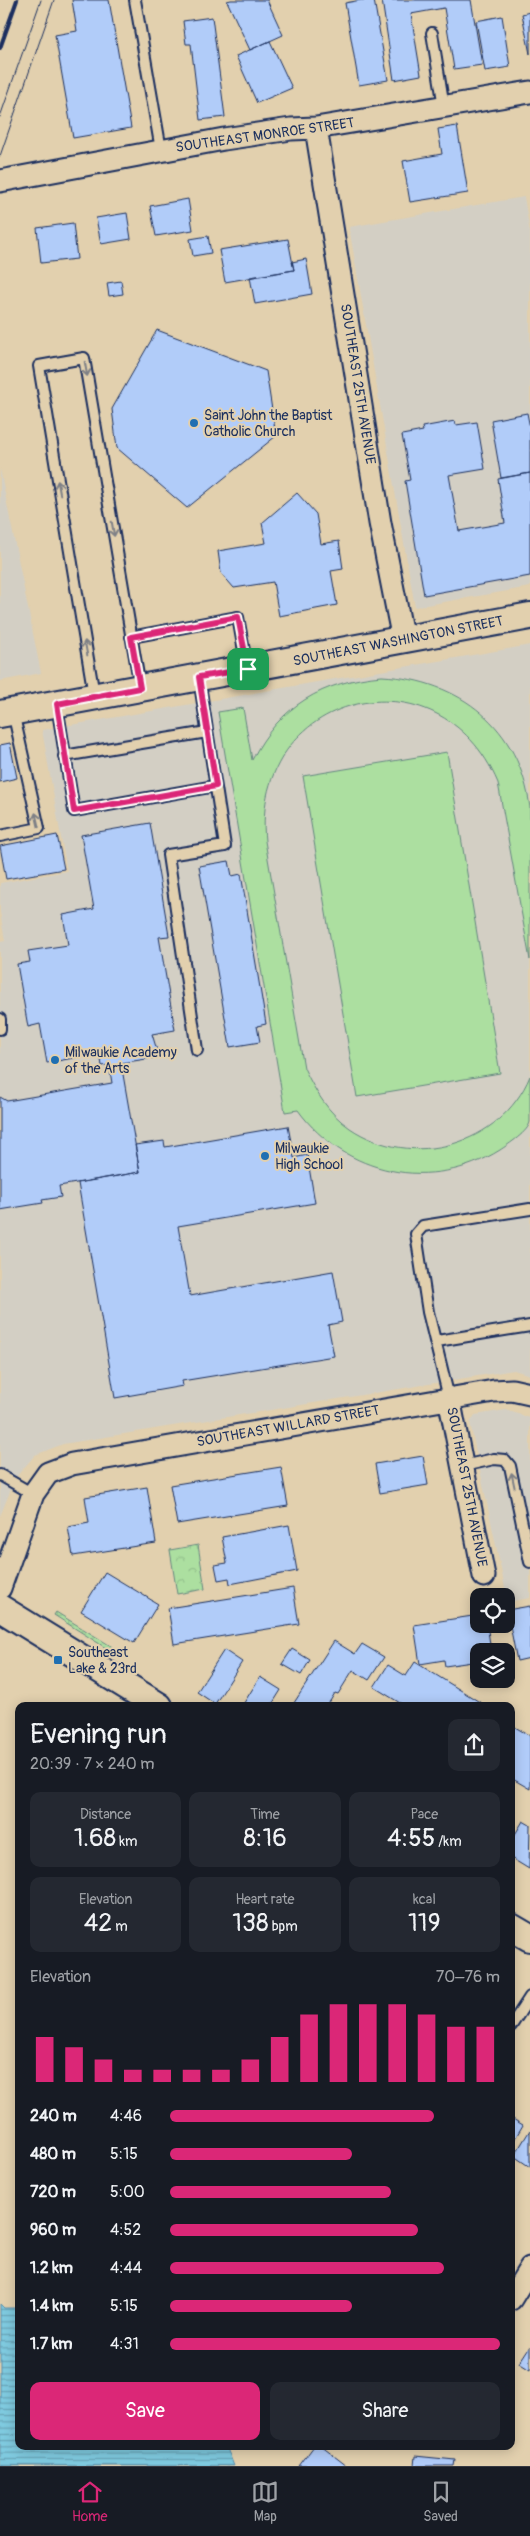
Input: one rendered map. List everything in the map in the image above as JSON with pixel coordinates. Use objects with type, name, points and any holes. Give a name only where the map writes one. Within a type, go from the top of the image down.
[{"type":"street","name":"SOUTHEAST MONROE STREET","points":[[0,181],[161,150],[282,130],[316,128],[530,92]]},
{"type":"street","name":"SOUTHEAST 25TH AVENUE","points":[[316,128],[380,523],[403,640]]},
{"type":"street","name":"SOUTHEAST WASHINGTON STREET","points":[[6,713],[530,616]]},
{"type":"street","name":"SOUTHEAST WILLARD STREET","points":[[33,1494],[48,1473],[72,1464],[494,1390],[512,1390],[530,1394]]},
{"type":"street","name":"SOUTHEAST 25TH AVENUE","points":[[449,1398],[484,1576]]},
{"type":"street","points":[[0,1588],[33,1494]]},
{"type":"street","points":[[0,1608],[153,1702]]},
{"type":"street","points":[[515,1929],[530,1938]]},
{"type":"street","points":[[515,2292],[530,2268]]},
{"type":"lane","points":[[135,0],[161,150]]},
{"type":"lane","points":[[432,33],[444,107]]},
{"type":"lane","points":[[95,696],[39,366],[84,358],[140,688]]},
{"type":"lane","points":[[131,637],[238,617],[248,669]]},
{"type":"lane","points":[[197,1050],[168,855],[225,846],[199,677]]},
{"type":"lane","points":[[57,704],[74,811],[216,786]]},
{"type":"lane","points":[[0,836],[39,828],[6,713]]},
{"type":"lane","points":[[64,756],[207,732]]},
{"type":"lane","points":[[0,1019],[0,1029]]},
{"type":"lane","points":[[449,1398],[437,1341],[428,1312],[416,1234],[423,1226],[530,1209]]},
{"type":"lane","points":[[437,1341],[530,1326]]},
{"type":"lane","points":[[462,1466],[494,1459],[505,1460],[510,1466],[530,1562]]},
{"type":"lane","points":[[0,1475],[33,1494]]},
{"type":"lane","points":[[515,2020],[530,1997]]},
{"type":"shaded area","points":[[524,197],[530,232],[530,587],[415,607],[349,227]]},
{"type":"shaded area","points":[[0,469],[41,673],[0,681]]},
{"type":"shaded area","name":"Milwaukie High School","points":[[530,645],[530,1375],[514,1370],[63,1444],[35,1455],[16,1477],[0,1516],[0,942],[5,941],[0,912],[0,883],[67,871],[42,730]]},
{"type":"shaded area","points":[[506,1410],[530,1418],[530,1598],[515,1601],[515,1588],[505,1588],[470,1423],[475,1415]]},
{"type":"green space","points":[[382,676],[410,679],[437,687],[460,698],[482,713],[499,732],[514,754],[524,779],[530,808],[530,960],[498,783],[471,740],[435,713],[395,702],[354,705],[317,721],[287,750],[268,790],[265,841],[304,1068],[323,1101],[335,1116],[350,1128],[374,1141],[400,1147],[427,1148],[452,1144],[477,1134],[498,1120],[516,1100],[530,1076],[530,1122],[526,1130],[500,1150],[474,1163],[446,1171],[419,1173],[391,1170],[365,1163],[340,1150],[317,1132],[298,1110],[285,1112],[218,712],[243,708],[252,760],[275,725],[289,711],[305,700],[341,684]]},
{"type":"green space","points":[[447,752],[500,1073],[357,1097],[303,776]]},
{"type":"green space","points":[[198,1545],[205,1589],[177,1594],[170,1550]]},
{"type":"green space","points":[[56,1612],[119,1651],[117,1655],[54,1615]]},
{"type":"water","points":[[0,2304],[4,2308],[15,2308],[15,2450],[228,2450],[234,2466],[0,2466]]},
{"type":"building","points":[[72,0],[109,0],[131,128],[73,138],[55,35],[77,31]]},
{"type":"building","points":[[267,0],[283,35],[250,50],[227,1]]},
{"type":"building","points":[[374,0],[388,80],[359,85],[345,3]]},
{"type":"building","points":[[382,0],[471,0],[482,65],[454,69],[444,8],[411,14],[421,75],[394,80]]},
{"type":"building","points":[[530,12],[530,54],[522,14]]},
{"type":"building","points":[[502,16],[510,67],[485,71],[476,21]]},
{"type":"building","points":[[212,17],[225,117],[200,120],[191,44],[186,44],[183,21]]},
{"type":"building","points":[[270,41],[292,88],[257,103],[236,56]]},
{"type":"building","points":[[457,126],[468,193],[410,202],[403,161],[442,154],[438,129]]},
{"type":"building","points":[[188,199],[193,230],[156,236],[150,206]]},
{"type":"building","points":[[127,213],[131,239],[101,244],[96,218]]},
{"type":"building","points":[[73,223],[77,259],[41,263],[37,228]]},
{"type":"building","points":[[208,236],[211,253],[193,256],[190,239]]},
{"type":"building","points":[[288,239],[294,270],[225,282],[219,250]]},
{"type":"building","points":[[306,259],[312,294],[255,304],[250,277],[294,270],[292,262]]},
{"type":"building","points":[[121,281],[123,294],[109,296],[107,283]]},
{"type":"building","name":"Saint John the Baptist Catholic Church","points":[[157,330],[266,371],[276,436],[187,508],[117,448],[112,409]]},
{"type":"building","points":[[527,413],[530,428],[530,473],[501,478],[491,420]]},
{"type":"building","points":[[455,421],[456,425],[477,422],[485,469],[449,475],[459,531],[505,523],[498,479],[530,473],[530,576],[424,595],[405,481],[410,480],[402,435],[423,431],[422,427]]},
{"type":"building","points":[[297,493],[316,514],[321,544],[339,541],[343,569],[331,571],[337,605],[279,616],[273,582],[234,588],[221,573],[218,551],[266,543],[262,523]]},
{"type":"building","points":[[10,743],[17,778],[0,782],[0,745]]},
{"type":"building","points":[[150,823],[169,936],[159,937],[175,1030],[152,1034],[159,1057],[121,1063],[140,1172],[59,1186],[61,1197],[42,1200],[43,1203],[0,1210],[0,1097],[7,1101],[112,1083],[109,1065],[102,1066],[100,1053],[47,1063],[40,1024],[28,1027],[17,964],[30,962],[28,951],[68,945],[63,915],[94,909],[81,835]]},
{"type":"building","points":[[57,835],[64,869],[6,879],[0,846]]},
{"type":"building","points":[[229,861],[232,876],[241,874],[266,1024],[257,1026],[260,1042],[230,1047],[199,866]]},
{"type":"building","points":[[288,1126],[294,1158],[307,1155],[315,1203],[178,1226],[190,1296],[333,1271],[342,1322],[328,1325],[334,1356],[182,1381],[183,1386],[115,1398],[78,1183],[140,1172],[135,1145],[164,1141],[165,1147]]},
{"type":"building","points":[[423,1456],[428,1485],[380,1493],[375,1464]]},
{"type":"building","points":[[281,1467],[288,1506],[177,1524],[170,1485]]},
{"type":"building","points":[[147,1487],[156,1543],[73,1556],[68,1527],[89,1523],[85,1497]]},
{"type":"building","points":[[289,1525],[297,1571],[230,1584],[229,1578],[218,1580],[215,1565],[227,1563],[222,1537]]},
{"type":"building","points":[[105,1572],[158,1604],[134,1643],[81,1611]]},
{"type":"building","points":[[293,1588],[299,1624],[174,1644],[168,1608]]},
{"type":"building","points":[[530,1606],[530,1658],[517,1661],[515,1643],[512,1633],[515,1633],[515,1609]]},
{"type":"building","points":[[470,1616],[470,1633],[488,1633],[490,1643],[470,1643],[470,1662],[445,1666],[444,1660],[420,1664],[414,1625]]},
{"type":"building","points":[[334,1641],[355,1654],[362,1644],[384,1657],[369,1680],[353,1670],[338,1694],[335,1693],[329,1702],[295,1702]]},
{"type":"building","points":[[292,1649],[310,1660],[301,1675],[282,1664]]},
{"type":"building","points":[[224,1650],[242,1662],[216,1702],[212,1702],[197,1692]]},
{"type":"building","points":[[415,1662],[480,1702],[398,1702],[374,1687],[388,1665],[406,1676]]},
{"type":"building","points":[[260,1677],[281,1690],[274,1702],[244,1702]]},
{"type":"building","points":[[515,1727],[530,1736],[530,1789],[515,1780]]},
{"type":"building","points":[[523,1821],[530,1825],[529,1869],[515,1860],[515,1834]]},
{"type":"building","points":[[515,2120],[523,2125],[515,2138]]},
{"type":"building","points":[[530,2130],[530,2167],[515,2157]]},
{"type":"building","points":[[530,2346],[530,2370],[519,2363]]},
{"type":"building","points":[[311,2450],[326,2450],[347,2466],[299,2466]]},
{"type":"building","points":[[415,2456],[455,2460],[454,2466],[414,2466]]},
{"type":"tram line","points":[[0,117],[41,0]]},
{"type":"tram line","points":[[0,156],[54,0]]},
{"type":"railway","points":[[0,48],[17,0]]},
{"type":"place","name":"Saint John the Baptist Catholic Church","points":[[194,423]]},
{"type":"place","name":"Milwaukie Academy of the Arts","points":[[55,1060]]},
{"type":"place","name":"Milwaukie High School","points":[[265,1156]]},
{"type":"place","name":"Southeast Lake & 23rd","points":[[58,1660]]},
{"type":"route","points":[[238,617],[248,669],[199,677],[216,786],[74,811],[57,704],[140,688],[131,637],[238,617]]}]
